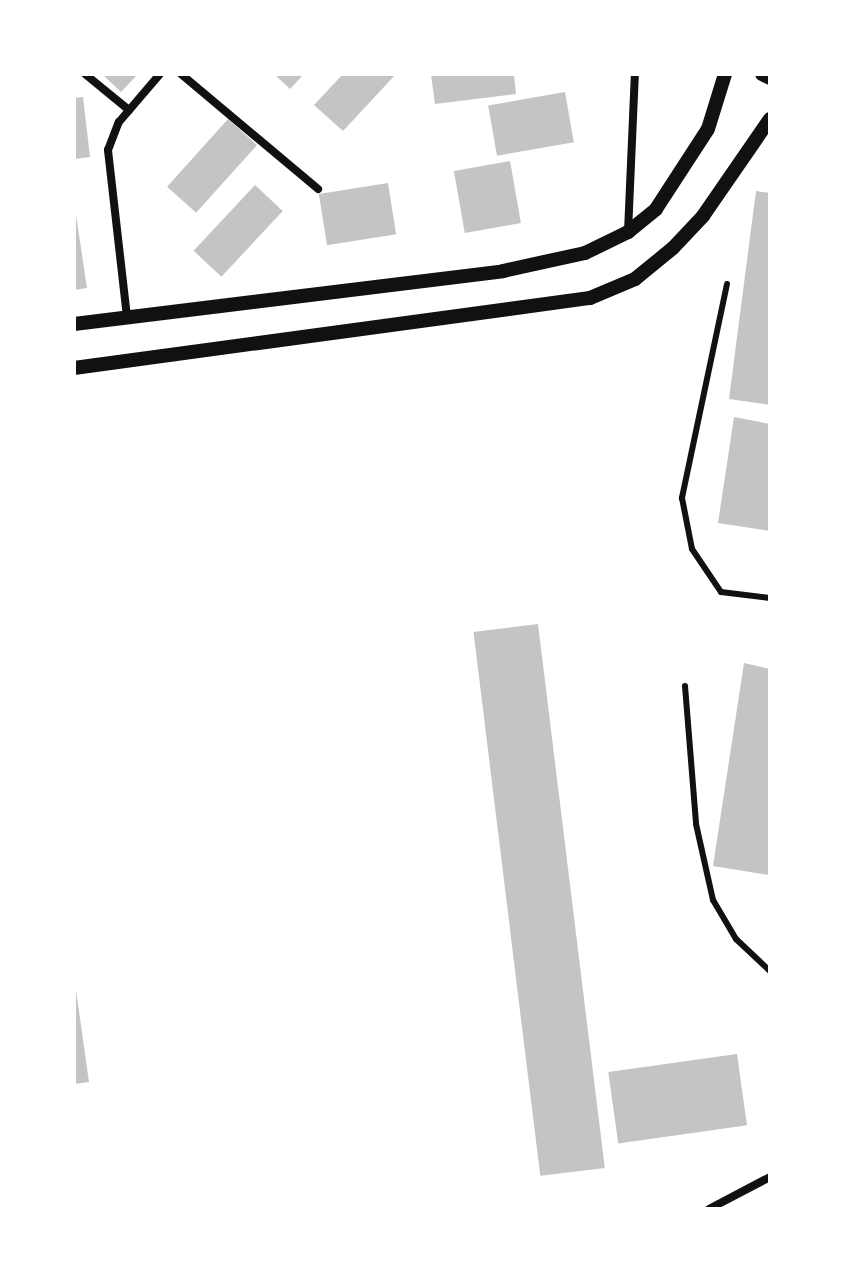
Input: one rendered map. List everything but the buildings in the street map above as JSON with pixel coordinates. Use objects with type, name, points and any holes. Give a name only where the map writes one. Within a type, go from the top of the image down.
[{"type":"street","points":[[85,74],[129,110]]},
{"type":"street","points":[[127,317],[107,166],[111,136],[160,74]]},
{"type":"street","points":[[181,74],[318,189]]},
{"type":"street","points":[[628,232],[635,74]]},
{"type":"street","points":[[74,324],[537,266],[585,253],[628,232],[656,209],[708,129],[725,74]]},
{"type":"street","points":[[762,74],[770,78]]},
{"type":"street","points":[[74,368],[590,298],[635,279],[673,248],[703,216],[770,119]]},
{"type":"street","points":[[709,1209],[770,1177]]},
{"type":"lane","points":[[727,284],[682,498],[692,549],[721,592],[770,598]]},
{"type":"lane","points":[[685,686],[696,824],[713,900],[736,939],[770,971]]}]
